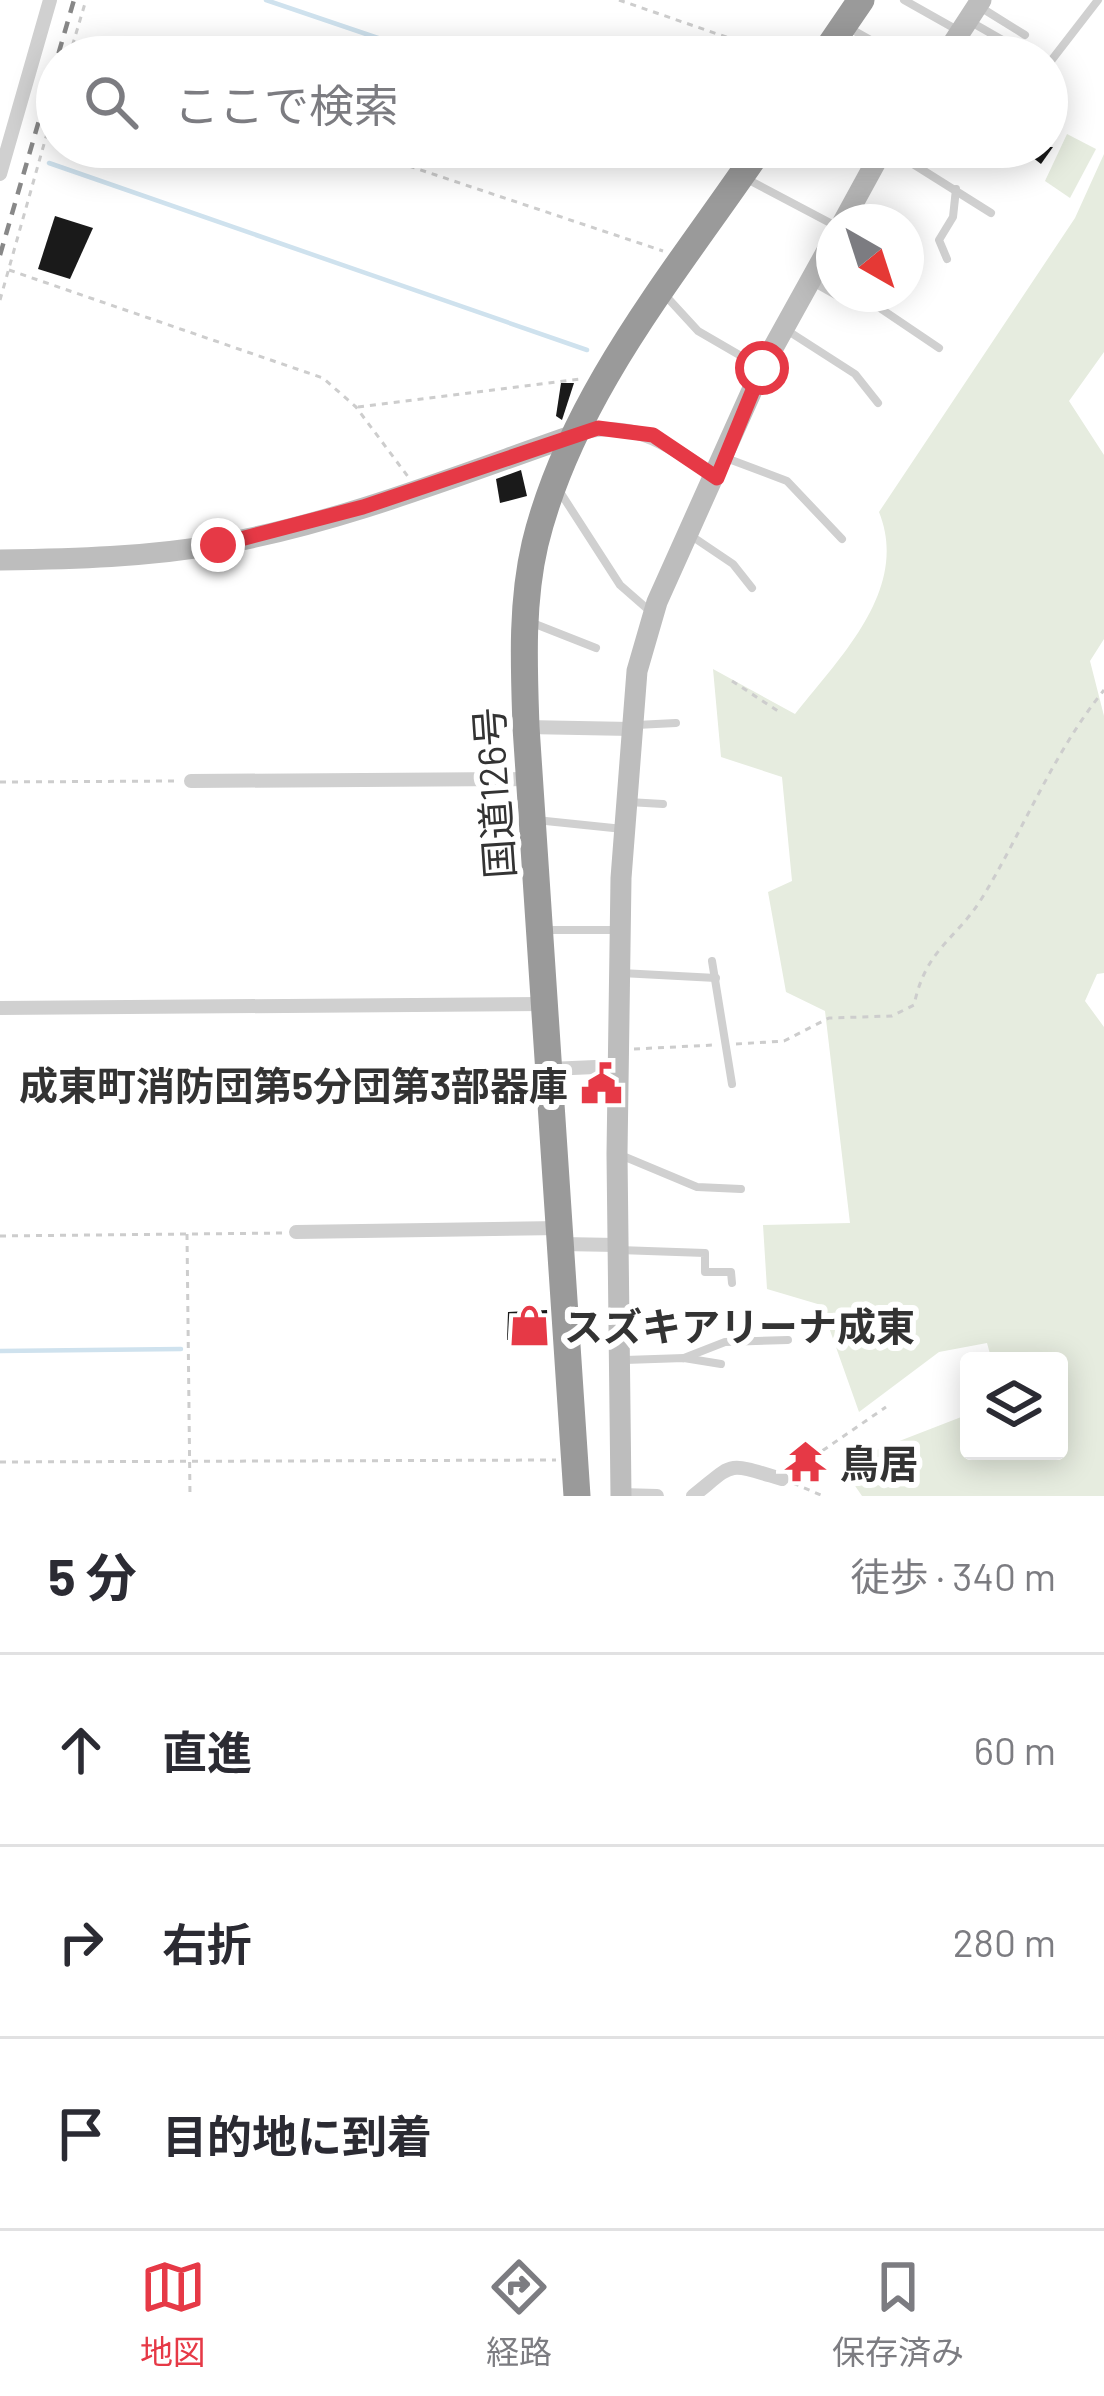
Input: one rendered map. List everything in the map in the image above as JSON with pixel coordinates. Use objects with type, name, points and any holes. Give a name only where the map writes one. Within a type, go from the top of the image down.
[{"type":"highway","points":[[841,36],[861,0]]},
{"type":"highway","name":"国道126号","points":[[577,1496],[526,728],[526,620],[534,547],[554,482],[602,383],[747,168]]},
{"type":"street","points":[[40,36],[50,0]]},
{"type":"street","points":[[0,174],[36,49]]},
{"type":"street","points":[[853,204],[873,168]]},
{"type":"street","points":[[657,1496],[621,1496],[616,1154],[624,829],[637,671],[653,614],[762,368],[816,270]]},
{"type":"street","points":[[0,560],[87,559],[218,545],[418,489],[598,428],[653,435],[721,468]]},
{"type":"street","points":[[526,728],[631,727]]},
{"type":"street","points":[[191,781],[531,779]]},
{"type":"street","points":[[0,1008],[544,1004]]},
{"type":"street","points":[[549,1069],[619,1058]]},
{"type":"street","points":[[296,1232],[560,1236],[617,1248]]},
{"type":"street","points":[[693,1496],[722,1469],[738,1466],[782,1479]]},
{"type":"lane","points":[[904,0],[972,14],[1025,34]]},
{"type":"lane","points":[[1068,40],[1098,0]]},
{"type":"lane","points":[[972,14],[1003,36]]},
{"type":"lane","points":[[920,168],[991,213]]},
{"type":"lane","points":[[742,176],[816,215]]},
{"type":"lane","points":[[947,259],[939,240],[953,217],[956,189]]},
{"type":"lane","points":[[810,280],[843,299],[862,296],[939,348]]},
{"type":"lane","points":[[663,292],[698,331],[762,368]]},
{"type":"lane","points":[[784,328],[855,374],[878,403]]},
{"type":"lane","points":[[721,468],[787,482],[842,539]]},
{"type":"lane","points":[[554,482],[620,585],[653,614]]},
{"type":"lane","points":[[689,535],[733,564],[752,588]]},
{"type":"lane","points":[[526,620],[596,648]]},
{"type":"lane","points":[[631,727],[676,723]]},
{"type":"lane","points":[[626,802],[663,804]]},
{"type":"lane","points":[[534,820],[624,829]]},
{"type":"lane","points":[[541,930],[621,930]]},
{"type":"lane","points":[[712,961],[732,1084]]},
{"type":"lane","points":[[621,973],[716,978]]},
{"type":"lane","points":[[616,1154],[697,1187],[741,1189]]},
{"type":"lane","points":[[617,1248],[705,1253],[705,1272],[731,1271],[732,1283]]},
{"type":"lane","points":[[684,1358],[725,1342],[788,1340]]},
{"type":"lane","points":[[618,1360],[684,1358],[721,1364]]},
{"type":"path","points":[[75,36],[86,0]]},
{"type":"path","points":[[619,0],[723,36]]},
{"type":"path","points":[[0,300],[37,168]]},
{"type":"path","points":[[415,168],[686,259]]},
{"type":"path","points":[[9,270],[322,378],[356,407],[418,489]]},
{"type":"path","points":[[356,407],[591,378],[602,383]]},
{"type":"path","points":[[732,681],[782,713]]},
{"type":"path","points":[[619,1058],[784,1041],[829,1018],[892,1016],[914,1005],[920,976],[958,922],[977,905],[1073,730],[1104,690]]},
{"type":"path","points":[[0,782],[191,781]]},
{"type":"path","points":[[0,1236],[296,1232]]},
{"type":"path","points":[[187,1234],[190,1496]]},
{"type":"path","points":[[782,1479],[886,1407]]},
{"type":"path","points":[[0,1462],[575,1460]]},
{"type":"path","points":[[782,1479],[824,1496]]},
{"type":"shaded area","points":[[1068,135],[1096,149],[1070,198],[1045,181],[1051,168],[1068,168]]},
{"type":"shaded area","points":[[1104,154],[1104,352],[1069,401],[1104,455],[1104,639],[1090,661],[1104,716],[1104,973],[1097,974],[1085,1001],[1104,1027],[1104,1496],[862,1496],[840,1464],[960,1417],[960,1460],[1068,1460],[1068,1352],[990,1352],[987,1343],[939,1352],[859,1412],[821,1305],[767,1289],[763,1225],[850,1223],[825,1011],[786,992],[768,892],[792,881],[782,777],[721,757],[713,669],[795,714],[850,645],[878,595],[886,540],[879,512],[1075,218]]},
{"type":"building","points":[[55,216],[93,228],[70,279],[38,269]]},
{"type":"building","points":[[561,383],[574,383],[562,420],[556,416]]},
{"type":"building","points":[[521,470],[527,496],[500,503],[496,479]]},
{"type":"building","name":"スズキアリーナ成東","points":[[547,1310],[549,1339],[507,1340],[508,1312]]},
{"type":"waterway","points":[[266,0],[372,36]]},
{"type":"waterway","points":[[63,168],[587,350]]},
{"type":"waterway","points":[[0,1351],[181,1349]]},
{"type":"railway","points":[[64,36],[74,0]]},
{"type":"railway","points":[[0,255],[36,131]]},
{"type":"place","name":"成東町消防団第5分団第3部器庫","points":[[602,1084]]},
{"type":"place","name":"スズキアリーナ成東","points":[[530,1325]]},
{"type":"place","name":"鳥居","points":[[806,1462]]},
{"type":"route","points":[[218,545],[363,507],[598,428],[631,428],[653,435],[717,478],[762,368]]}]
